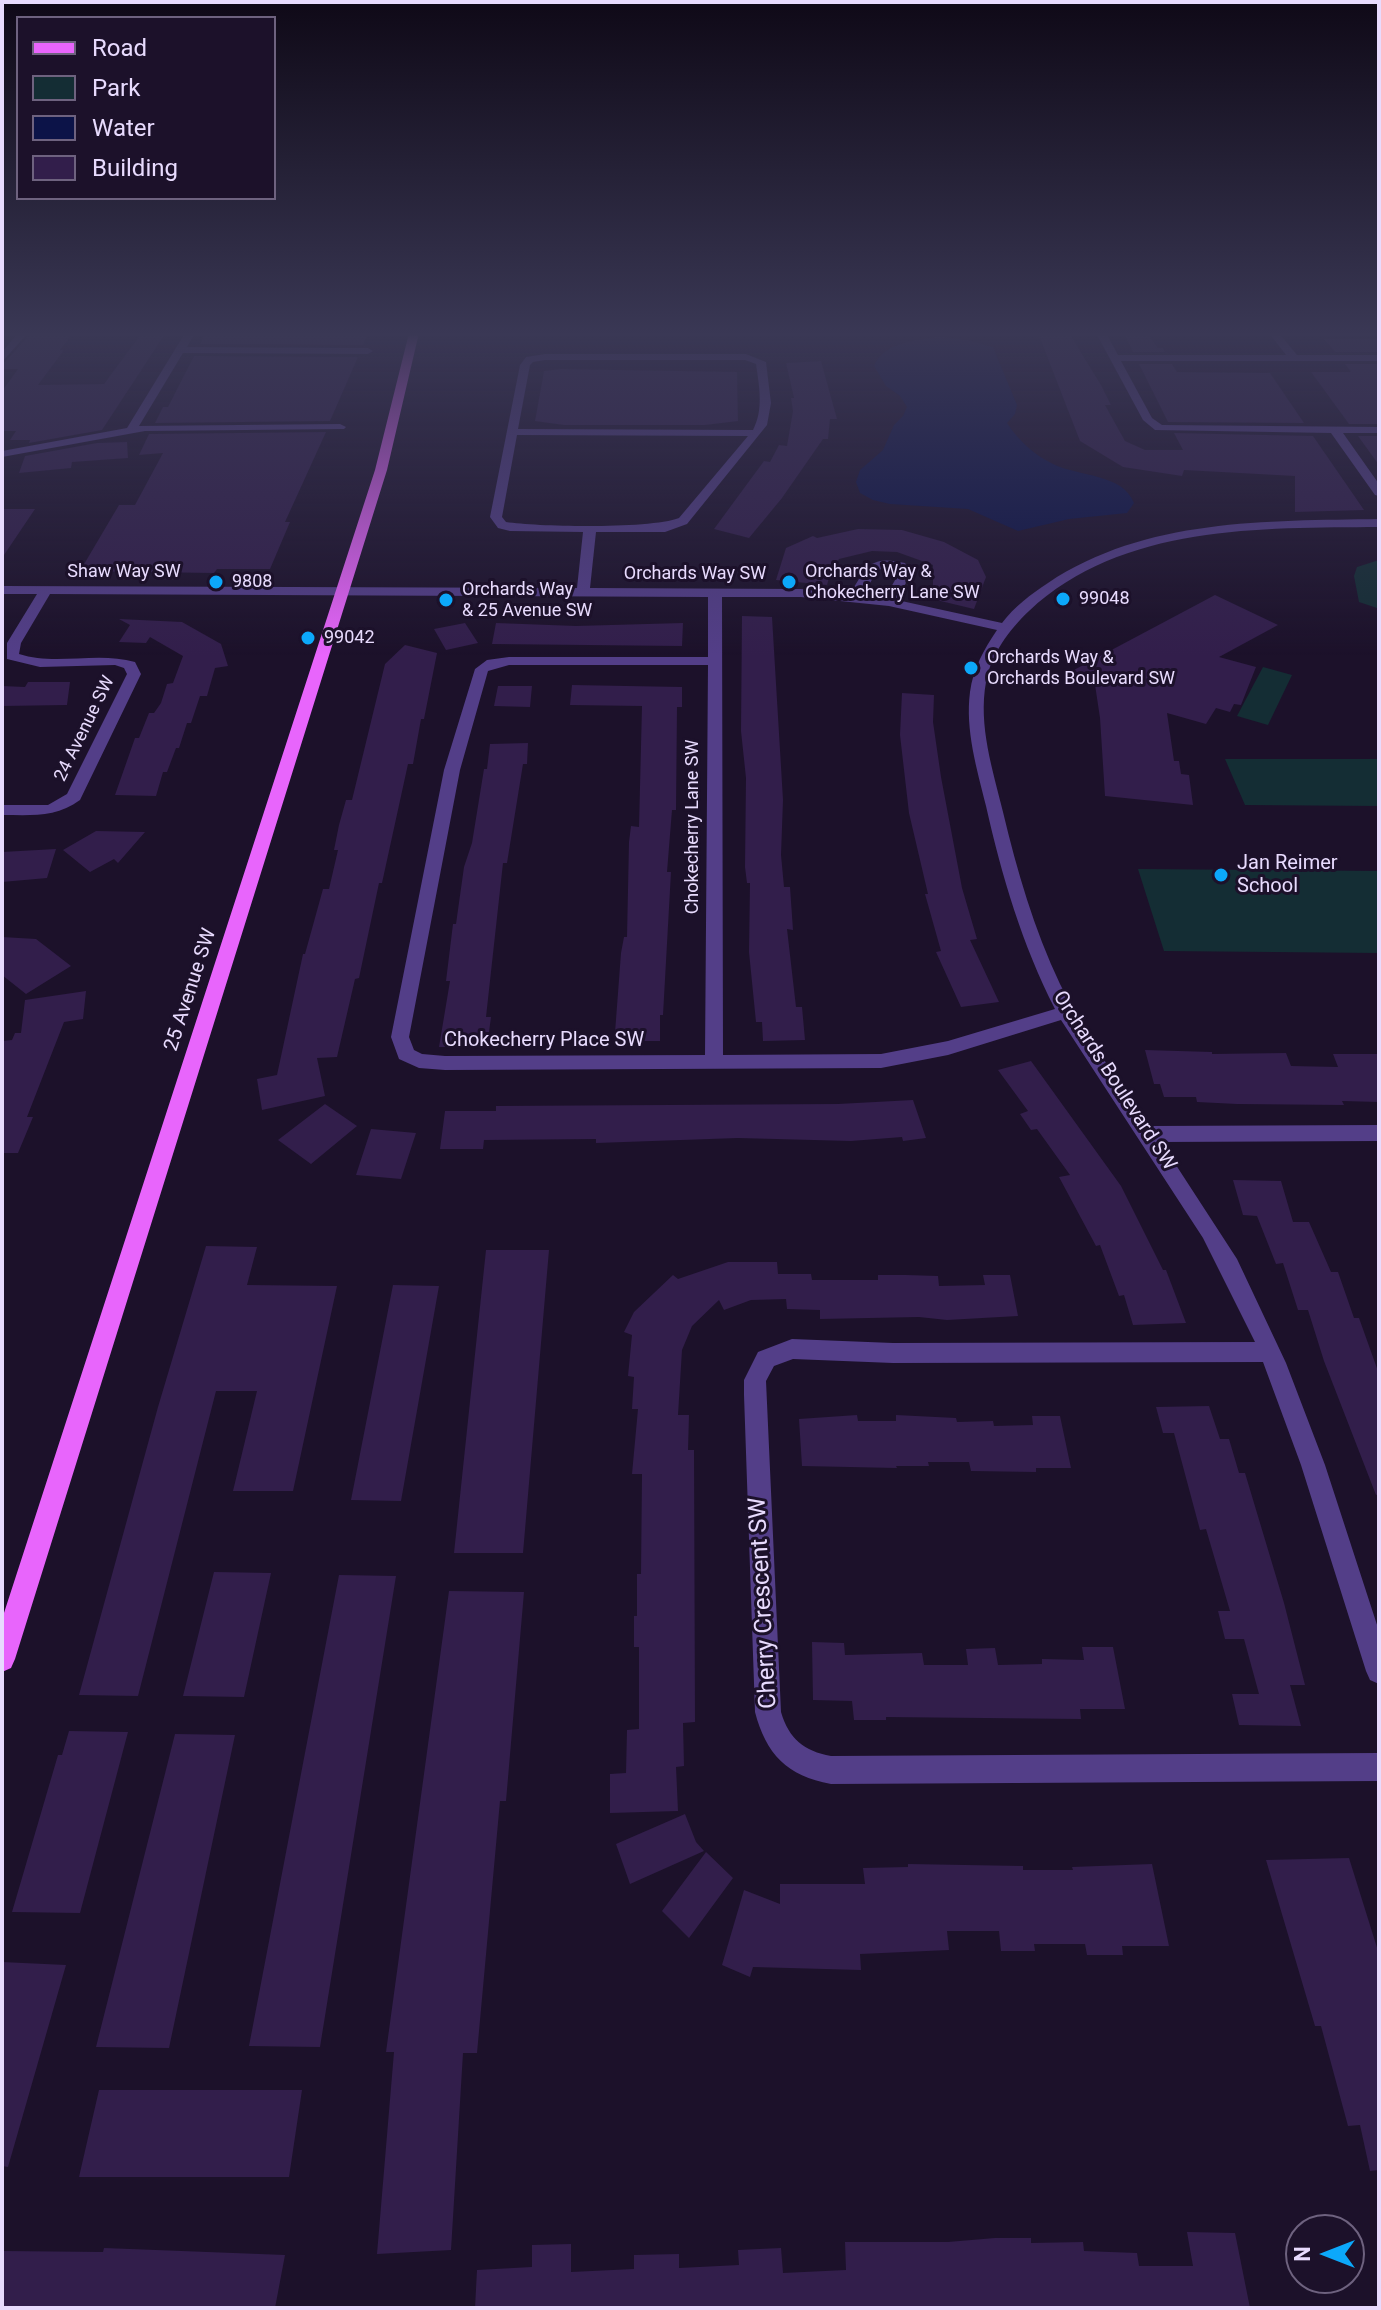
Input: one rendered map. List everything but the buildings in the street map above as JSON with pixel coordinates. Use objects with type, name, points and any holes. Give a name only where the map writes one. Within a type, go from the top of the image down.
[{"type":"main road","name":"25 Avenue SW","points":[[2,1659],[388,441]]},
{"type":"street","points":[[2,454],[73,441]]},
{"type":"street","points":[[511,441],[496,517],[498,521],[519,528],[659,529],[678,525],[749,441]]},
{"type":"street","points":[[1343,441],[1379,492]]},
{"type":"street","name":"Orchards Boulevard SW","points":[[1379,523],[1259,525],[1163,540],[1076,571],[1042,592],[1004,628],[981,677],[977,728],[1018,903],[1041,964],[1103,1072],[1208,1226],[1269,1352],[1298,1424],[1379,1671]]},
{"type":"street","points":[[583,591],[590,528]]},
{"type":"street","points":[[855,597],[872,568],[890,563],[900,566],[905,573],[889,602]]},
{"type":"street","name":"Shaw Way SW","points":[[2,590],[342,590]]},
{"type":"street","name":"24 Avenue SW","points":[[2,810],[48,810],[62,806],[78,790],[133,679],[134,669],[130,665],[116,662],[31,661],[12,656],[14,643],[46,590]]},
{"type":"street","name":"Orchards Way SW","points":[[342,590],[715,592],[855,597],[1004,628]]},
{"type":"street","name":"Chokecherry Lane SW","points":[[714,1062],[715,592]]},
{"type":"street","name":"Chokecherry Place SW","points":[[713,661],[509,661],[492,663],[482,669],[452,770],[400,1037],[406,1054],[429,1062],[846,1063],[904,1058],[1066,1012]]},
{"type":"street","points":[[1148,1134],[1379,1133]]},
{"type":"street","name":"Cherry Crescent SW","points":[[1269,1352],[893,1353],[792,1349],[766,1359],[755,1380],[755,1395],[771,1727],[784,1752],[802,1764],[831,1770],[1379,1767]]},
{"type":"green space","points":[[1379,560],[1377,608],[1359,602],[1354,576],[1357,567]]},
{"type":"green space","points":[[1263,667],[1292,675],[1268,725],[1237,716]]},
{"type":"green space","points":[[1225,759],[1379,759],[1379,806],[1245,805]]},
{"type":"green space","points":[[1138,869],[1379,871],[1379,953],[1164,951]]},
{"type":"water","points":[[887,441],[1022,441],[1053,464],[1120,486],[1134,503],[1127,513],[1069,519],[1018,531],[968,509],[890,504],[860,493],[856,482],[860,470],[883,450]]},
{"type":"place","name":"9808","points":[[216,582]]},
{"type":"place","name":"Orchards Way & Chokecherry Lane SW","points":[[789,582]]},
{"type":"place","name":"99048","points":[[1063,599]]},
{"type":"place","name":"Orchards Way & 25 Avenue SW","points":[[446,600]]},
{"type":"place","name":"99042","points":[[308,638]]},
{"type":"place","name":"Orchards Way & Orchards Boulevard SW","points":[[971,668]]},
{"type":"place","name":"Jan Reimer School","points":[[1221,875]]}]
